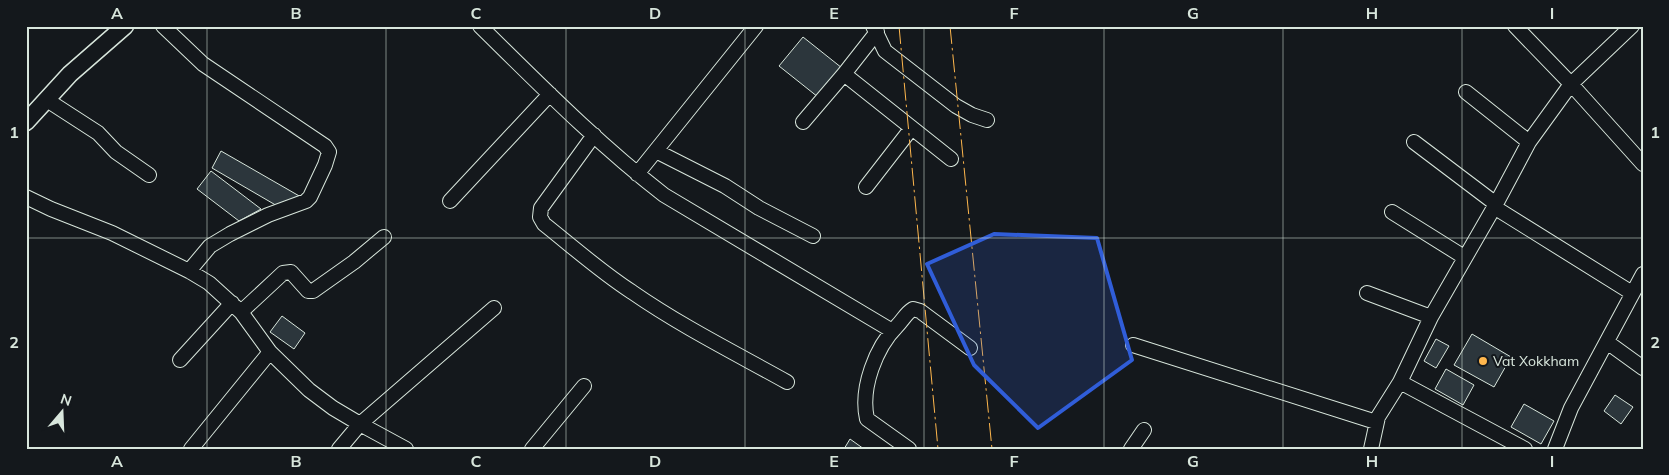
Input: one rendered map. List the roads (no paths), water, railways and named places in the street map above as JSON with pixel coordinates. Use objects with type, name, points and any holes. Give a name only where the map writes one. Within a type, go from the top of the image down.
[{"type":"main road","points":[[26,122],[70,74],[125,26]]},
{"type":"street","points":[[162,26],[203,64],[326,146],[329,152],[310,197],[306,201],[268,214],[230,234],[210,246],[189,271]]},
{"type":"street","points":[[480,26],[594,135],[637,174],[664,195],[888,329],[893,329]]},
{"type":"street","points":[[637,174],[756,26]]},
{"type":"street","points":[[1515,26],[1571,84],[1643,164]]},
{"type":"street","points":[[1371,449],[1376,422],[1400,382],[1431,317],[1529,142],[1571,84],[1632,26]]},
{"type":"street","points":[[803,122],[844,74],[875,29]]},
{"type":"street","points":[[875,29],[885,51],[956,106],[987,120]]},
{"type":"street","points":[[844,74],[950,158]]},
{"type":"street","points":[[1466,92],[1529,142]]},
{"type":"street","points":[[450,201],[550,94]]},
{"type":"street","points":[[47,100],[98,133],[116,152],[149,175]]},
{"type":"street","points":[[866,187],[912,129]]},
{"type":"street","points":[[594,135],[541,208],[540,218],[544,224],[586,259],[632,292],[709,339],[787,382]]},
{"type":"street","points":[[1414,142],[1495,205],[1632,293]]},
{"type":"street","points":[[656,151],[725,186],[759,208],[813,236]]},
{"type":"street","points":[[26,198],[112,233],[189,271],[209,283],[237,308],[270,352],[309,390],[333,408],[406,449]]},
{"type":"street","points":[[1392,212],[1464,257]]},
{"type":"street","points":[[180,360],[237,308],[283,273],[290,272],[308,291],[313,291],[354,262],[384,237]]},
{"type":"street","points":[[1555,449],[1571,408],[1643,274]]},
{"type":"street","points":[[1367,293],[1431,317]]},
{"type":"street","points":[[339,449],[360,424],[494,308]]},
{"type":"street","points":[[909,449],[867,418],[864,407],[870,368],[893,329],[908,311],[913,308],[920,311],[970,348]]},
{"type":"street","points":[[1607,342],[1643,368]]},
{"type":"street","points":[[1133,345],[1376,422]]},
{"type":"street","points":[[191,449],[270,352]]},
{"type":"street","points":[[1400,382],[1525,449]]},
{"type":"street","points":[[532,449],[584,386]]},
{"type":"street","points":[[1131,449],[1144,430]]},
{"type":"place","name":"Vat Xokkham","points":[[1483,361]]}]
